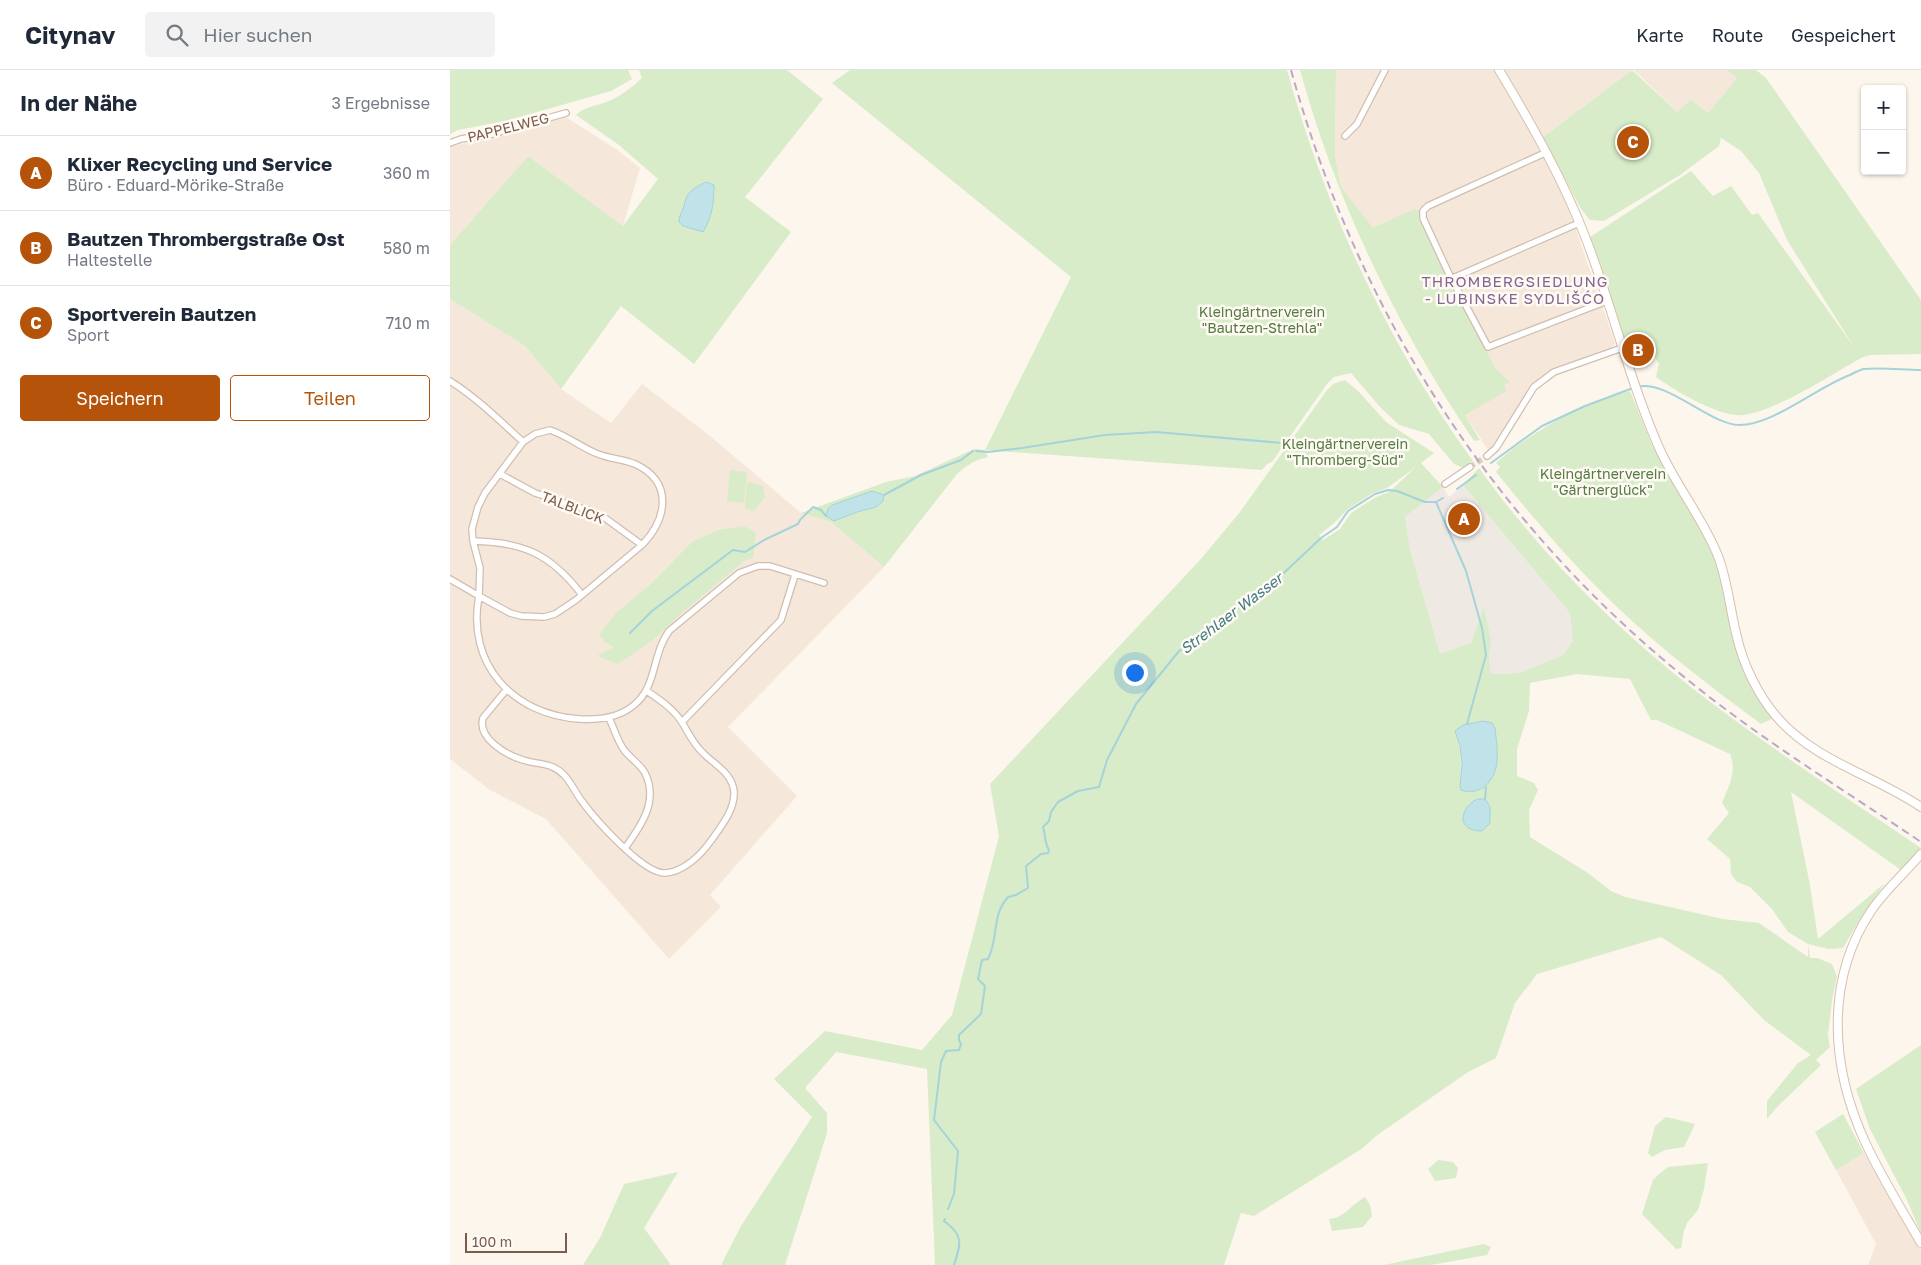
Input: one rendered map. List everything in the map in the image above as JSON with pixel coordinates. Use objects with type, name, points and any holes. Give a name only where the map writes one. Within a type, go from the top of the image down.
[{"type":"street","points":[[1345,136],[1357,124],[1385,70]]},
{"type":"street","points":[[1499,70],[1547,152],[1579,223],[1635,387],[1658,445],[1717,553],[1728,586],[1737,638],[1747,666],[1769,706],[1796,736],[1831,760],[1921,807]]},
{"type":"street","name":"PAPPELWEG","points":[[450,143],[460,139],[492,134],[566,113]]},
{"type":"street","points":[[1547,152],[1428,206],[1423,211],[1423,218],[1487,346],[1607,301]]},
{"type":"street","points":[[1453,278],[1579,223]]},
{"type":"street","points":[[1487,456],[1496,448],[1534,387],[1545,378],[1554,372],[1622,348]]},
{"type":"street","points":[[450,381],[482,404],[522,442]]},
{"type":"street","points":[[450,579],[480,596],[510,614],[534,617],[555,614],[568,607],[642,545],[655,530],[661,514],[663,501],[661,488],[654,477],[636,464],[596,453],[570,438],[550,430],[534,434],[522,442],[485,493],[478,507],[472,529],[480,568],[480,596],[476,611],[478,639],[489,668],[497,680],[526,704],[547,713],[575,719],[609,718],[634,705],[647,691],[663,639],[669,631],[739,573],[758,566],[770,566],[824,584]]},
{"type":"street","points":[[1445,484],[1470,467]]},
{"type":"street","name":"TALBLICK","points":[[500,474],[536,493],[605,518],[642,545]]},
{"type":"street","points":[[473,541],[515,545],[537,554],[558,568],[582,595]]},
{"type":"street","points":[[682,722],[781,620],[795,574]]},
{"type":"street","points":[[507,689],[482,718],[483,731],[502,750],[513,757],[524,761],[544,763],[561,772],[597,820],[625,848],[646,868],[666,874],[693,860],[706,848],[726,818],[732,805],[734,793],[733,784],[727,775],[696,746],[682,722],[662,702],[647,691]]},
{"type":"street","points":[[609,718],[624,750],[644,772],[651,791],[647,812],[625,848]]},
{"type":"street","points":[[1919,856],[1884,893],[1857,934],[1846,962],[1838,1001],[1838,1050],[1849,1102],[1866,1144],[1921,1243]]},
{"type":"shaded area","points":[[1336,70],[1632,70],[1535,142],[1560,190],[1573,221],[1615,343],[1612,349],[1554,370],[1533,384],[1512,419],[1489,451],[1465,415],[1372,228],[1341,187],[1335,155]]},
{"type":"shaded area","points":[[1634,70],[1726,70],[1737,78],[1708,113],[1691,99],[1677,112]]},
{"type":"shaded area","points":[[564,116],[616,149],[640,168],[623,226],[528,156],[450,245],[450,147]]},
{"type":"shaded area","points":[[450,299],[525,346],[561,389],[611,423],[642,384],[709,435],[801,513],[831,522],[884,567],[728,727],[797,796],[710,895],[721,907],[669,959],[546,819],[490,790],[450,759]]},
{"type":"shaded area","points":[[1463,485],[1570,613],[1573,641],[1564,655],[1520,673],[1491,674],[1489,657],[1491,641],[1471,643],[1440,655],[1410,550],[1405,517],[1443,487],[1449,497]]},
{"type":"shaded area","points":[[1864,1153],[1921,1250],[1921,1265],[1868,1265],[1876,1244],[1836,1170]]},
{"type":"green space","points":[[450,70],[628,70],[632,79],[611,91],[505,121],[458,130],[450,134]]},
{"type":"green space","points":[[639,70],[787,70],[823,99],[745,197],[791,232],[694,364],[621,306],[561,389],[525,346],[450,299],[450,245],[528,156],[623,226],[658,179],[619,145],[576,115],[587,108],[605,103],[626,91],[642,78]]},
{"type":"green space","name":"Kleingärtnerverein \"Bautzen-Strehla\"","points":[[850,70],[1287,70],[1320,174],[1362,274],[1413,370],[1473,461],[1465,467],[1454,464],[1429,434],[1399,425],[1380,407],[1351,373],[1334,377],[1327,384],[1272,462],[1267,464],[1262,470],[985,450],[1071,277],[832,83]]},
{"type":"green space","points":[[1300,70],[1336,70],[1335,155],[1341,187],[1373,228],[1414,209],[1421,211],[1495,368],[1510,382],[1504,385],[1507,391],[1465,415],[1480,440],[1474,441],[1446,398],[1395,309],[1372,263],[1332,168]]},
{"type":"green space","points":[[1632,70],[1677,112],[1691,99],[1708,113],[1737,78],[1726,70],[1756,70],[1766,78],[1921,300],[1921,354],[1870,355],[1861,358],[1781,403],[1748,414],[1736,415],[1706,406],[1673,389],[1656,377],[1659,364],[1653,354],[1642,346],[1626,343],[1590,237],[1691,171],[1713,196],[1731,186],[1752,215],[1758,213],[1854,347],[1787,240],[1759,173],[1741,151],[1721,138],[1719,146],[1680,175],[1604,221],[1590,220],[1581,209],[1543,137]]},
{"type":"green space","name":"Kleingärtnerverein \"Thromberg-Süd\"","points":[[1345,380],[1359,392],[1386,422],[1434,453],[1421,463],[1443,487],[1405,517],[1410,550],[1440,654],[1471,643],[1484,607],[1491,641],[1489,657],[1491,674],[1520,673],[1563,655],[1573,641],[1570,613],[1463,485],[1479,468],[1526,529],[1578,586],[1662,664],[1748,730],[1921,848],[1901,870],[1791,792],[1810,885],[1818,939],[1885,883],[1843,948],[1828,949],[1808,944],[1810,958],[1817,958],[1832,964],[1837,977],[1828,1035],[1830,1047],[1816,1060],[1821,1065],[1767,1119],[1767,1101],[1798,1063],[1811,1055],[1764,1020],[1721,975],[1661,937],[1537,974],[1515,1003],[1496,1058],[1468,1072],[1376,1136],[1363,1148],[1254,1216],[1241,1213],[1224,1265],[935,1265],[927,1069],[836,1052],[805,1088],[827,1113],[827,1133],[785,1265],[721,1265],[741,1226],[812,1117],[774,1079],[825,1031],[922,1050],[952,1015],[999,836],[990,784],[1200,560],[1240,512],[1333,384]],"holes":[[[1416,467],[1389,492],[1376,497],[1351,513],[1340,529],[1323,540],[1319,535],[1348,509],[1373,493],[1387,488]],[[1577,674],[1630,679],[1651,720],[1657,720],[1730,754],[1733,766],[1729,785],[1722,803],[1729,813],[1707,839],[1730,859],[1731,874],[1737,882],[1750,887],[1772,909],[1788,932],[1808,944],[1808,957],[1759,923],[1723,919],[1625,897],[1611,891],[1588,873],[1530,837],[1529,810],[1538,790],[1534,783],[1517,776],[1517,749],[1529,711],[1530,683]],[[1495,728],[1497,763],[1460,781],[1459,743],[1455,731]]]},
{"type":"green space","name":"Kleingärtnerverein \"Gärtnerglück\"","points":[[1630,391],[1652,445],[1719,563],[1730,623],[1741,659],[1774,718],[1761,724],[1669,653],[1617,607],[1554,541],[1496,472],[1500,467],[1496,463],[1526,439],[1559,419],[1594,403]]},
{"type":"green space","points":[[974,449],[985,450],[988,457],[971,463],[957,474],[884,567],[831,522],[801,513],[886,482],[915,476]],"holes":[[[847,501],[876,507],[857,512],[832,506]]]},
{"type":"green space","points":[[730,470],[747,472],[744,503],[727,501]]},
{"type":"green space","points":[[747,482],[763,486],[765,497],[754,511],[745,509]]},
{"type":"green space","points":[[744,526],[756,533],[753,558],[744,561],[653,640],[618,664],[597,656],[614,647],[605,642],[599,635],[616,613],[652,583],[693,541],[719,530]]},
{"type":"green space","points":[[1921,1045],[1921,1234],[1907,1200],[1870,1129],[1856,1089]]},
{"type":"green space","points":[[1843,1114],[1864,1153],[1836,1170],[1815,1132]]},
{"type":"green space","points":[[1666,1117],[1695,1124],[1684,1147],[1665,1150],[1652,1157],[1648,1153],[1655,1126]]},
{"type":"green space","points":[[1438,1160],[1453,1162],[1458,1168],[1456,1178],[1435,1181],[1428,1169]]},
{"type":"green space","points":[[1708,1163],[1698,1210],[1687,1223],[1681,1248],[1676,1249],[1642,1214],[1653,1180],[1668,1167]]},
{"type":"green space","points":[[678,1172],[644,1228],[671,1265],[583,1265],[600,1238],[624,1184]]},
{"type":"green space","points":[[1365,1197],[1370,1205],[1372,1216],[1363,1227],[1332,1231],[1329,1219],[1339,1217]]},
{"type":"green space","points":[[1484,1244],[1491,1247],[1487,1255],[1431,1265],[1384,1265]]},
{"type":"water","points":[[706,182],[714,185],[714,198],[712,210],[703,232],[683,226],[679,220],[689,194]]},
{"type":"water","points":[[872,491],[884,495],[883,501],[876,507],[834,521],[826,516],[828,509],[832,505]]},
{"type":"water","points":[[1483,721],[1492,723],[1495,728],[1496,767],[1494,774],[1486,785],[1481,789],[1468,792],[1461,790],[1460,786],[1462,764],[1460,746],[1455,731],[1463,725]]},
{"type":"water","points":[[1477,799],[1485,799],[1490,807],[1490,823],[1482,831],[1467,827],[1463,818],[1467,808]]},
{"type":"waterway","name":"Strehlaer Wasser","points":[[1637,387],[1648,386],[1661,389],[1714,418],[1739,425],[1766,419],[1862,369],[1921,370]]},
{"type":"waterway","name":"Strehlaer Wasser","points":[[1491,463],[1542,426],[1585,406],[1633,388]]},
{"type":"waterway","points":[[976,451],[988,452],[1022,448],[1105,435],[1156,432],[1282,443]]},
{"type":"waterway","points":[[884,495],[921,475],[961,460],[973,451]]},
{"type":"waterway","points":[[1457,489],[1476,475]]},
{"type":"waterway","name":"Strehlaer Wasser","points":[[948,1209],[954,1194],[958,1151],[934,1120],[941,1062],[946,1051],[959,1050],[961,1044],[959,1035],[981,1014],[985,986],[978,979],[982,960],[988,959],[997,919],[1003,904],[1008,897],[1028,888],[1026,866],[1041,854],[1048,853],[1049,850],[1043,827],[1049,821],[1051,812],[1058,802],[1078,791],[1099,787],[1107,760],[1136,704],[1179,651],[1271,585],[1321,538],[1337,527],[1348,511],[1375,494],[1388,490],[1397,491],[1425,502],[1436,502],[1443,498]]},
{"type":"waterway","points":[[1436,502],[1466,571],[1482,628],[1486,655],[1467,724]]},
{"type":"waterway","points":[[801,519],[813,507],[821,510],[826,516]]},
{"type":"waterway","points":[[630,633],[652,611],[733,550],[745,552],[764,540],[798,524],[800,520]]},
{"type":"waterway","points":[[1485,799],[1486,787]]},
{"type":"waterway","name":"Strehlaer Wasser","points":[[945,1219],[944,1221],[955,1231],[959,1240],[954,1265]]},
{"type":"tunnel","points":[[1470,467],[1487,456]]},
{"type":"railway","points":[[1291,70],[1318,155],[1351,238],[1389,318],[1433,394],[1483,467],[1538,536],[1599,601],[1695,686],[1758,733],[1921,842]]},
{"type":"place","name":"Sportverein Bautzen","points":[[1633,142]]},
{"type":"place","name":"Bautzen Thrombergstraße Ost","points":[[1638,350]]},
{"type":"place","name":"Klixer Recycling und Service","points":[[1464,519]]},
{"type":"district","name":"THROMBERGSIEDLUNG - LUBINSKE SYDLIŠĆO","points":[[1515,290]]}]
